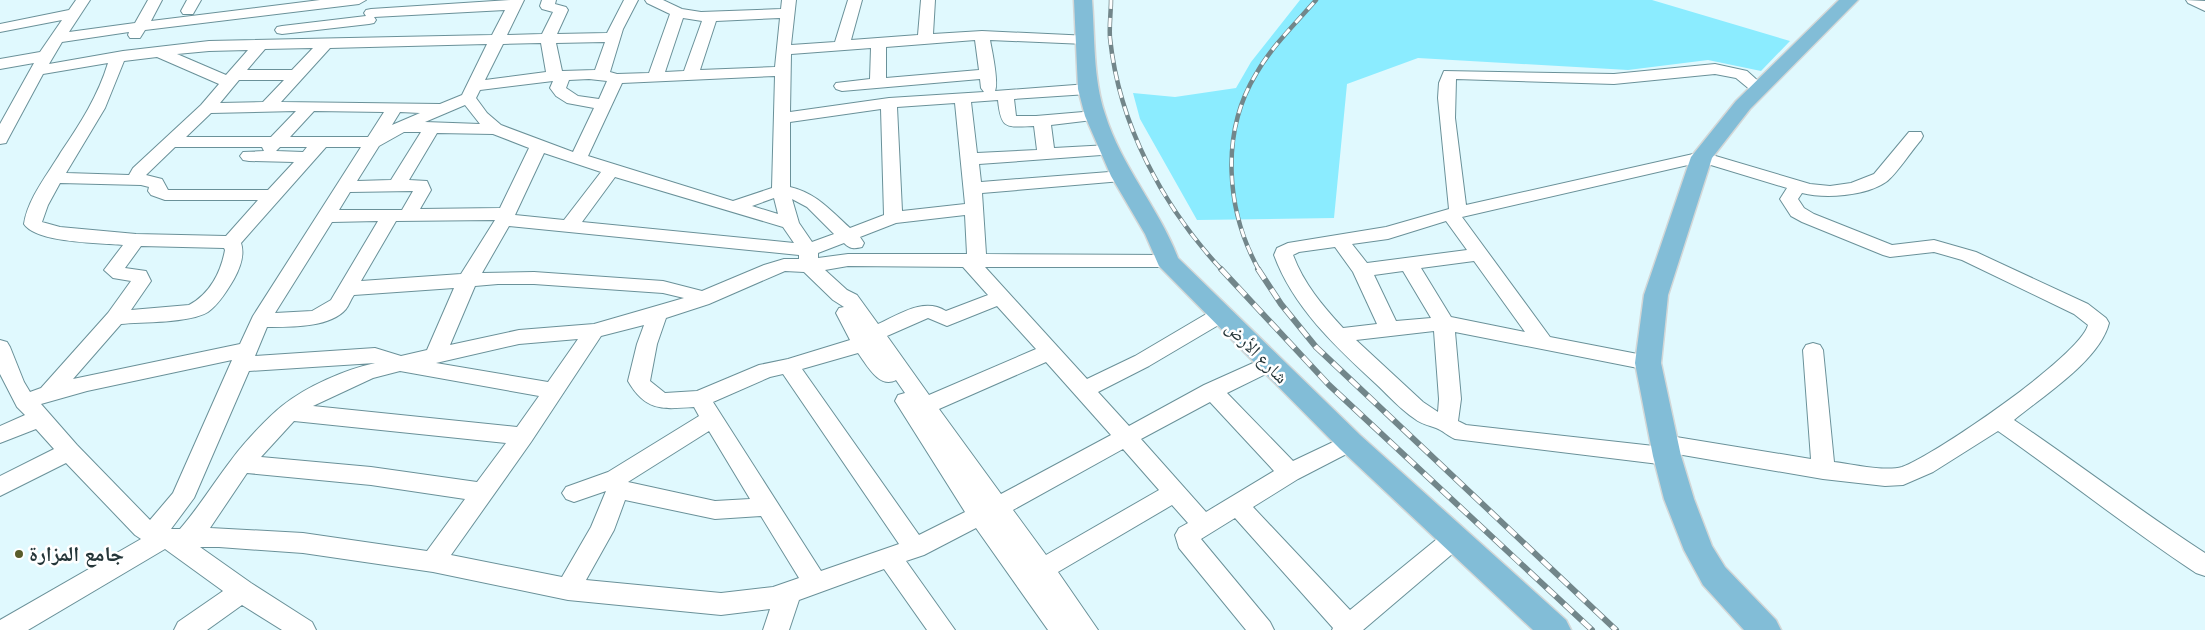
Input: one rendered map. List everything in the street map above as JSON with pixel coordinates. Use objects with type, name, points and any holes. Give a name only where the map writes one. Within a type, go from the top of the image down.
[{"type":"main road","name":"شارع الأرض","points":[[1084,0],[1088,89],[1095,116],[1122,176],[1157,234],[1167,262],[1350,442],[1456,537],[1555,630]]},
{"type":"main road","points":[[1765,630],[1714,576],[1699,550],[1680,500],[1666,449],[1648,363],[1656,295],[1702,157],[1743,105],[1849,0]]},
{"type":"street","points":[[0,28],[100,0]]},
{"type":"street","points":[[155,0],[120,57],[97,108],[33,214],[33,224],[40,228],[60,233],[136,240],[230,242],[320,142]]},
{"type":"street","points":[[182,63],[205,46],[239,0]]},
{"type":"street","points":[[58,38],[228,15],[291,4],[359,0]]},
{"type":"street","points":[[549,0],[547,6],[562,10],[548,38],[559,77],[558,88],[563,95],[580,101],[604,104]]},
{"type":"street","points":[[579,158],[604,104],[613,37],[631,0]]},
{"type":"street","points":[[652,0],[683,14],[718,16],[788,6],[782,71],[782,190],[790,223],[809,258],[840,295],[842,306],[925,406],[1063,630]]},
{"type":"street","points":[[655,77],[683,14],[693,0]]},
{"type":"street","points":[[690,76],[718,16],[730,0]]},
{"type":"street","points":[[842,45],[855,0]]},
{"type":"street","points":[[925,38],[928,0]]},
{"type":"street","points":[[2193,0],[2205,7]]},
{"type":"street","points":[[282,30],[372,11],[429,5],[516,3],[471,92],[481,116],[495,129]]},
{"type":"street","points":[[138,180],[136,176],[139,172],[173,142],[207,108],[232,79],[282,30],[291,4]]},
{"type":"street","points":[[0,139],[42,63],[80,5]]},
{"type":"street","points":[[408,41],[429,5]]},
{"type":"street","points":[[361,42],[372,11]]},
{"type":"street","points":[[783,50],[982,35],[1085,39]]},
{"type":"street","points":[[982,35],[988,74],[1008,119],[1011,121],[1042,120],[1095,116]]},
{"type":"street","points":[[0,64],[120,57],[205,46],[613,37]]},
{"type":"street","points":[[878,82],[879,42]]},
{"type":"street","points":[[268,106],[326,43]]},
{"type":"street","points":[[160,52],[182,63],[232,79],[295,75]]},
{"type":"street","points":[[1542,341],[1479,254],[1454,212],[1447,81],[1450,74],[1530,78],[1614,79],[1720,69],[1741,74],[1759,89]]},
{"type":"street","points":[[173,142],[374,142],[471,92],[559,77],[655,77],[782,71]]},
{"type":"street","points":[[842,86],[988,74]]},
{"type":"street","points":[[920,79],[922,101]]},
{"type":"street","points":[[782,118],[889,104],[1088,89]]},
{"type":"street","points":[[962,98],[974,188],[975,208],[972,260],[1000,297],[1203,524]]},
{"type":"street","points":[[889,104],[893,218]]},
{"type":"street","points":[[207,108],[310,106],[443,108]]},
{"type":"street","points":[[264,156],[310,106]]},
{"type":"street","points":[[168,538],[182,498],[260,321],[395,108]]},
{"type":"street","points":[[1042,120],[1046,154]]},
{"type":"street","points":[[401,127],[495,129],[539,146],[790,223]]},
{"type":"street","points":[[397,185],[431,128]]},
{"type":"street","points":[[1798,187],[1789,199],[1798,212],[1808,218],[1890,251],[1934,246],[1969,256],[2081,309],[2099,323],[2096,335],[2075,359],[1998,420],[1925,466],[1903,476],[1886,477],[1666,449],[1463,433],[1450,427],[1442,420],[1428,417],[1415,408],[1339,335],[1315,310],[1296,285],[1283,255],[1284,252],[1295,247],[1395,231],[1454,212],[1702,157],[1798,187],[1830,191],[1854,188],[1874,182],[1880,178],[1915,136]]},
{"type":"street","points":[[234,143],[226,152],[226,156],[306,157]]},
{"type":"street","points":[[435,355],[467,281],[505,217],[539,146]]},
{"type":"street","points":[[970,159],[1109,150]]},
{"type":"street","points":[[570,226],[612,169]]},
{"type":"street","points":[[974,188],[1122,176]]},
{"type":"street","points":[[55,178],[156,182],[158,184],[157,191],[165,194],[274,195]]},
{"type":"street","points":[[260,321],[314,317],[327,314],[338,305],[398,216],[423,186],[418,184],[344,187]]},
{"type":"street","points":[[734,207],[771,192],[793,191],[807,199],[875,261]]},
{"type":"street","points":[[14,628],[209,512],[241,464],[289,412],[308,399],[341,383],[368,372],[435,355],[519,337],[594,331],[658,314],[702,299],[771,269],[809,258],[848,236],[893,218],[975,208]]},
{"type":"street","points":[[327,216],[505,217],[809,258],[875,261],[1167,262]]},
{"type":"street","points":[[50,392],[115,318],[141,281],[139,274],[120,274],[114,270],[136,240]]},
{"type":"street","points":[[1340,241],[1362,270],[1389,328]]},
{"type":"street","points":[[115,318],[200,308],[212,296],[231,265],[234,250],[230,242]]},
{"type":"street","points":[[1362,270],[1408,262],[1479,254]]},
{"type":"street","points":[[1408,262],[1444,323],[1450,399],[1448,417],[1442,420]]},
{"type":"street","points":[[347,290],[534,278],[650,286],[684,291],[702,299]]},
{"type":"street","points":[[658,314],[647,344],[639,381],[661,401],[700,400],[766,370],[788,366],[868,339],[926,311],[932,311],[947,319],[1000,297]]},
{"type":"street","points":[[1084,390],[1142,361],[1220,315]]},
{"type":"street","points":[[1339,335],[1444,323],[1648,363]]},
{"type":"street","points":[[433,562],[523,436],[594,331]]},
{"type":"street","points":[[868,339],[897,386],[989,510],[1043,569],[1085,630]]},
{"type":"street","points":[[0,347],[13,389],[143,528],[168,538],[242,591],[303,630]]},
{"type":"street","points":[[1813,350],[1824,470]]},
{"type":"street","points":[[925,406],[1049,352]]},
{"type":"street","points":[[13,389],[50,392],[243,357],[368,355],[382,356],[400,364],[554,391]]},
{"type":"street","points":[[168,538],[219,536],[294,542],[433,562],[568,589],[721,604],[759,601],[788,594],[915,548],[1212,391],[1269,364]]},
{"type":"street","points":[[788,366],[915,548]]},
{"type":"street","points":[[1212,391],[1290,473]]},
{"type":"street","points":[[700,400],[816,584]]},
{"type":"street","points":[[289,412],[523,436]]},
{"type":"street","points":[[0,435],[40,418]]},
{"type":"street","points":[[574,493],[617,484],[712,419]]},
{"type":"street","points":[[1998,420],[2068,468],[2144,526],[2205,566]]},
{"type":"street","points":[[1261,630],[1188,541],[1188,532],[1238,506],[1290,473],[1350,442]]},
{"type":"street","points":[[0,487],[69,451]]},
{"type":"street","points":[[241,464],[371,476],[483,492]]},
{"type":"street","points":[[617,484],[715,510],[767,506]]},
{"type":"street","points":[[568,589],[602,530],[617,484]]},
{"type":"street","points":[[1043,569],[1175,492]]},
{"type":"street","points":[[1238,506],[1346,628],[1456,537]]},
{"type":"street","points":[[890,558],[942,630]]},
{"type":"street","points":[[187,630],[242,591]]},
{"type":"street","points":[[776,630],[788,594]]},
{"type":"shaded area","points":[[1300,0],[1652,0],[1790,41],[1761,71],[1708,60],[1628,70],[1418,58],[1347,84],[1334,218],[1197,220],[1140,119],[1133,93],[1175,97],[1236,88],[1251,62]]},
{"type":"railway","points":[[1111,0],[1110,38],[1115,70],[1123,102],[1134,133],[1147,163],[1163,192],[1201,246],[1222,270]]},
{"type":"railway","points":[[1259,270],[1248,247],[1234,198],[1232,146],[1237,121],[1244,97],[1262,64],[1316,0]]},
{"type":"railway","points":[[1221,269],[1329,385],[1592,630]]},
{"type":"railway","points":[[1258,269],[1281,304],[1316,347],[1616,630]]},
{"type":"place","name":"جامع المزارة","points":[[19,554]]}]
